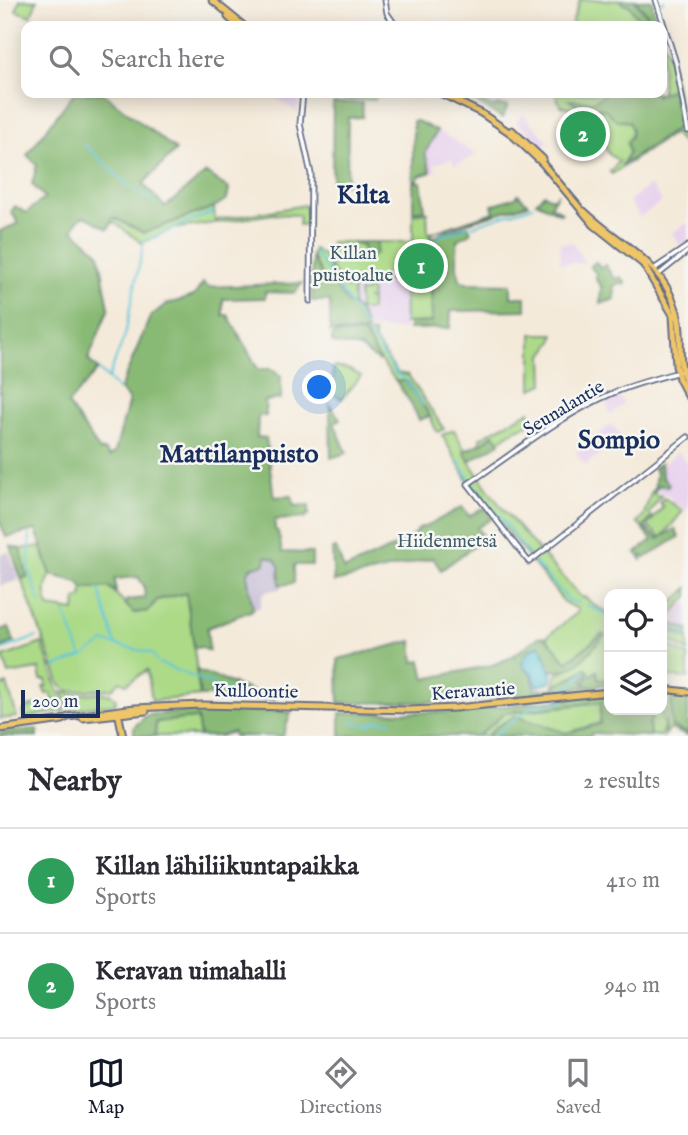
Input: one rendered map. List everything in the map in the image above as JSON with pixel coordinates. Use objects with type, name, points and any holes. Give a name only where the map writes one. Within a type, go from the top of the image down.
[{"type":"main road","points":[[210,0],[233,21]]},
{"type":"main road","points":[[210,0],[237,21]]},
{"type":"main road","points":[[450,98],[481,113],[509,132],[543,164],[594,225],[654,274]]},
{"type":"main road","points":[[458,98],[494,117],[524,141],[558,176],[585,211],[603,228],[644,257],[670,308],[677,329],[679,372],[688,396]]},
{"type":"main road","points":[[679,372],[688,386]]},
{"type":"main road","points":[[667,688],[688,690]]},
{"type":"main road","name":"Keravantie","points":[[338,709],[456,708],[604,693]]},
{"type":"main road","name":"Kulloontie","points":[[0,728],[120,711],[173,707],[254,705],[338,709]]},
{"type":"main road","points":[[120,711],[122,733]]},
{"type":"street","points":[[656,0],[663,21]]},
{"type":"street","points":[[385,1],[387,13],[393,21]]},
{"type":"street","points":[[667,35],[676,64],[688,131]]},
{"type":"street","points":[[303,98],[300,124],[311,174],[310,301]]},
{"type":"street","points":[[654,274],[688,248]]},
{"type":"street","name":"Seunalantie","points":[[679,372],[617,391],[592,403],[470,483],[528,562],[688,437]]},
{"type":"shaded area","points":[[276,98],[299,98],[297,112]]},
{"type":"shaded area","points":[[523,114],[548,141],[539,151],[535,147],[539,142],[516,122]]},
{"type":"shaded area","points":[[437,131],[477,155],[454,165],[452,159],[434,164],[436,171],[431,172],[425,153]]},
{"type":"shaded area","points":[[650,185],[662,201],[640,217],[629,201]]},
{"type":"shaded area","points":[[688,223],[688,239],[680,245],[672,233]]},
{"type":"shaded area","points":[[560,243],[573,243],[585,263],[560,263]]},
{"type":"shaded area","points":[[404,278],[405,329],[366,329],[363,316],[353,305],[353,288],[364,283]]},
{"type":"shaded area","points":[[616,395],[624,404],[610,415],[605,400]]},
{"type":"shaded area","points":[[611,424],[622,437],[585,465],[576,453]]},
{"type":"shaded area","points":[[678,452],[688,464],[688,511],[654,488],[658,469]]},
{"type":"shaded area","points":[[9,552],[19,580],[0,586],[0,554]]},
{"type":"shaded area","points":[[266,555],[275,559],[279,566],[281,589],[267,591],[262,595],[260,607],[253,610],[247,575],[250,568]]},
{"type":"shaded area","points":[[688,600],[688,629],[669,621],[671,615]]},
{"type":"green space","points":[[20,0],[37,0],[31,16],[16,11]]},
{"type":"green space","points":[[580,0],[639,0],[650,4],[656,21],[573,21]]},
{"type":"green space","points":[[620,0],[634,0],[649,21],[636,21],[638,18],[628,4],[625,5]]},
{"type":"green space","points":[[636,0],[652,0],[655,21],[651,21]]},
{"type":"green space","points":[[667,53],[688,151],[674,133],[612,174],[610,172],[619,161],[610,155],[594,130],[598,122],[593,114],[588,117],[580,109],[561,106],[557,98],[667,98]]},
{"type":"green space","points":[[672,89],[679,127],[621,166],[629,153],[627,142],[632,132],[629,122],[616,120],[606,110],[578,106],[569,100],[667,98],[667,91]]},
{"type":"green space","points":[[70,98],[109,98],[176,150],[143,184],[165,207],[206,173],[229,189],[227,199],[214,207],[144,233],[113,217],[108,229],[85,216],[78,220],[73,230],[99,253],[109,308],[88,360],[98,369],[68,404],[100,451],[104,450],[110,457],[115,452],[129,400],[120,389],[150,317],[165,305],[194,296],[203,283],[208,287],[302,283],[295,293],[265,292],[265,298],[223,299],[223,315],[228,315],[258,369],[271,369],[281,376],[281,399],[265,401],[266,416],[258,416],[257,437],[266,438],[274,497],[292,496],[294,506],[309,505],[309,515],[305,518],[275,520],[282,552],[312,553],[312,565],[294,565],[294,583],[280,585],[279,566],[275,559],[266,556],[265,564],[250,568],[247,575],[253,610],[207,628],[209,651],[201,647],[194,648],[186,593],[157,600],[148,611],[134,613],[125,604],[127,600],[145,598],[144,586],[138,577],[115,579],[116,592],[109,587],[83,589],[78,582],[51,575],[36,530],[6,537],[0,522],[0,231],[19,223],[11,212],[15,206],[26,213],[45,198],[32,184],[37,165],[27,155]]},
{"type":"green space","points":[[343,98],[375,98],[375,100]]},
{"type":"green space","points":[[469,98],[496,108],[496,105],[508,106],[502,118]]},
{"type":"green space","points":[[333,103],[362,103],[363,117],[348,118],[347,184],[332,183]]},
{"type":"green space","points":[[413,121],[437,131],[425,153],[431,172],[419,176],[418,180],[413,180]]},
{"type":"green space","points":[[413,182],[421,182],[425,210],[413,212]]},
{"type":"green space","points":[[558,193],[550,206],[562,212],[561,214],[536,202],[544,194],[553,199]]},
{"type":"green space","points":[[518,194],[528,204],[428,234],[494,212],[492,205]]},
{"type":"green space","points":[[306,205],[306,225],[299,225],[299,215],[273,214],[217,223],[216,220]]},
{"type":"green space","points":[[214,207],[215,223],[172,229],[142,243],[113,222],[108,229],[112,217],[144,233]]},
{"type":"green space","name":"Killan puistoalue","points":[[427,212],[428,234],[432,236],[428,249],[433,270],[432,323],[405,323],[404,278],[364,283],[353,288],[344,286],[353,290],[353,305],[348,304],[338,288],[326,282],[312,257],[314,249],[328,259],[330,273],[342,286],[330,267],[331,242],[413,242],[413,214]]},
{"type":"green space","points":[[468,225],[471,233],[457,240],[460,280],[466,283],[511,284],[511,297],[526,297],[526,310],[451,311],[450,328],[409,329],[409,323],[432,322],[433,270],[428,249],[430,242],[434,237]]},
{"type":"green space","points":[[353,242],[377,242],[376,254],[363,261],[363,245]]},
{"type":"green space","points":[[312,257],[326,282],[338,288],[348,304],[358,311],[367,332],[330,332],[330,301],[312,301]]},
{"type":"green space","points":[[596,262],[600,268],[605,265],[615,279],[621,277],[626,283],[614,286],[615,299],[600,304],[601,286],[590,266]]},
{"type":"green space","points":[[366,289],[371,289],[371,299],[366,299],[371,300],[371,310],[359,310],[359,292],[366,292]]},
{"type":"green space","points":[[374,333],[375,341],[397,373],[408,375],[444,429],[437,432],[428,412],[407,381],[396,381],[379,359],[366,335]]},
{"type":"green space","points":[[335,334],[364,334],[378,361],[360,348],[332,343]]},
{"type":"green space","points":[[532,334],[554,334],[553,341],[543,355],[544,384],[532,389]]},
{"type":"green space","points":[[333,367],[348,369],[361,376],[342,399],[333,394]]},
{"type":"green space","points":[[396,381],[406,381],[430,416],[419,420]]},
{"type":"green space","points":[[330,405],[340,419],[334,423],[347,453],[331,458]]},
{"type":"green space","points":[[530,411],[534,423],[517,429],[469,461],[487,488],[533,544],[582,598],[585,597],[604,610],[604,636],[602,634],[567,662],[546,637],[577,613],[578,609],[565,603],[471,486],[442,435],[454,430],[465,450],[482,443],[480,438]]},
{"type":"green space","points":[[494,434],[500,443],[469,461],[464,451]]},
{"type":"green space","points":[[661,463],[662,477],[669,484],[667,487],[659,485],[654,492],[656,472],[653,468]]},
{"type":"green space","points":[[652,490],[661,496],[649,514],[652,517],[643,528],[637,522],[643,517]]},
{"type":"green space","points":[[664,498],[683,511],[661,538],[647,526],[663,507],[660,503]]},
{"type":"green space","name":"Hiidenmetsä","points":[[462,507],[469,516],[484,508],[492,518],[477,528],[485,538],[441,570],[433,558],[334,582],[332,549],[336,548],[344,570],[407,541],[421,527]]},
{"type":"green space","points":[[644,527],[658,539],[675,529],[679,537],[645,558],[642,555],[642,560],[636,553],[652,540]]},
{"type":"green space","points":[[10,546],[21,549],[27,578],[21,578]]},
{"type":"green space","points":[[40,546],[51,575],[46,591],[49,607],[75,611],[76,599],[82,598],[83,589],[109,587],[135,613],[148,611],[157,600],[187,593],[200,696],[152,701],[147,670],[126,684],[120,681],[112,689],[69,691],[60,685],[21,578],[27,577],[21,549]]},
{"type":"green space","points":[[688,588],[688,596],[671,615],[667,609]]},
{"type":"green space","points":[[667,611],[671,615],[669,621],[672,624],[688,629],[688,638],[673,632],[668,634],[667,647]]},
{"type":"green space","points":[[9,627],[14,642],[0,648],[0,630]]},
{"type":"green space","points":[[673,632],[688,638],[688,651],[669,640],[668,634]]},
{"type":"green space","points":[[602,634],[604,636],[580,662],[565,670],[548,669],[545,654],[539,645],[528,650],[522,663],[532,675],[535,690],[554,688],[586,668],[589,672],[582,680],[585,684],[587,678],[597,671],[599,680],[604,680],[604,685],[497,699],[339,703],[338,659],[412,641],[414,662],[421,661],[425,679],[492,665],[510,658],[540,636],[546,637],[567,662]]},
{"type":"green space","points":[[604,636],[604,680],[599,681],[597,672],[586,684],[582,680],[589,672],[579,672],[553,688],[557,674],[565,671]]},
{"type":"green space","points":[[42,643],[65,711],[23,718],[23,712],[28,707],[54,702],[51,693],[46,694],[43,687],[47,686],[46,680],[41,680],[39,669],[9,674],[3,657]]},
{"type":"green space","points":[[667,644],[688,656],[688,678],[667,677]]},
{"type":"green space","points":[[196,670],[276,700],[200,696]]},
{"type":"green space","points":[[7,684],[17,717],[0,719],[0,687]]},
{"type":"green space","points":[[62,692],[109,694],[115,697],[116,702],[69,710]]},
{"type":"green space","points":[[667,692],[688,696],[688,701],[672,698],[671,726],[688,736],[670,729],[664,736]]},
{"type":"green space","points":[[604,695],[604,715],[653,715],[649,725],[650,736],[591,733],[591,736],[487,736],[515,716],[566,733],[600,724],[601,702],[505,713],[478,736],[340,736],[340,713],[448,712]]},
{"type":"green space","points":[[672,697],[688,701],[688,734],[671,726]]},
{"type":"green space","points":[[602,702],[600,723],[566,733],[515,716],[487,736],[478,736],[505,713]]},
{"type":"green space","points":[[204,710],[291,712],[283,736],[234,736],[233,732],[220,736],[200,736],[197,718],[156,722],[155,736],[134,736],[134,727],[147,715]]},
{"type":"green space","points":[[653,715],[663,715],[664,725],[661,736],[650,735],[649,725]]},
{"type":"green space","points":[[197,718],[200,736],[155,736],[156,722]]},
{"type":"green space","points":[[37,729],[37,736],[0,736],[0,732]]},
{"type":"water","points":[[540,645],[553,675],[550,683],[537,686],[532,673],[526,670],[522,663],[528,651]]},
{"type":"waterway","points":[[661,3],[664,0]]},
{"type":"waterway","points":[[84,144],[129,186],[155,203]]},
{"type":"waterway","points":[[472,226],[533,206]]},
{"type":"waterway","points":[[108,379],[125,335],[144,241],[213,212]]},
{"type":"waterway","points":[[437,237],[469,226]]},
{"type":"waterway","points":[[313,250],[368,331]]},
{"type":"waterway","points":[[369,334],[396,374],[404,378],[423,405]]},
{"type":"waterway","points":[[99,370],[118,389]]},
{"type":"waterway","points":[[458,461],[513,533]]},
{"type":"waterway","points":[[30,534],[29,570],[40,602]]},
{"type":"waterway","points":[[515,536],[531,558]]},
{"type":"waterway","points":[[534,562],[569,600],[579,603]]},
{"type":"waterway","points":[[99,589],[116,645]]},
{"type":"waterway","points":[[586,605],[604,613]]},
{"type":"waterway","points":[[65,613],[82,657]]},
{"type":"waterway","points":[[667,625],[688,635]]},
{"type":"waterway","points":[[0,650],[37,637]]},
{"type":"waterway","points":[[55,667],[84,656],[104,642],[151,653],[157,661]]},
{"type":"waterway","points":[[159,663],[238,695],[263,701]]},
{"type":"waterway","points":[[575,682],[585,672]]},
{"type":"waterway","points":[[563,689],[574,684]]},
{"type":"waterway","points":[[493,736],[533,706],[565,701]]},
{"type":"waterway","points":[[350,722],[370,725],[375,721],[392,721]]},
{"type":"place","name":"Keravan uimahalli","points":[[583,134]]},
{"type":"place","name":"Killan lähiliikuntapaikka","points":[[421,266]]},
{"type":"district","name":"Kilta","points":[[363,194]]},
{"type":"district","name":"Sompio","points":[[619,439]]},
{"type":"district","name":"Mattilanpuisto","points":[[239,453]]}]
